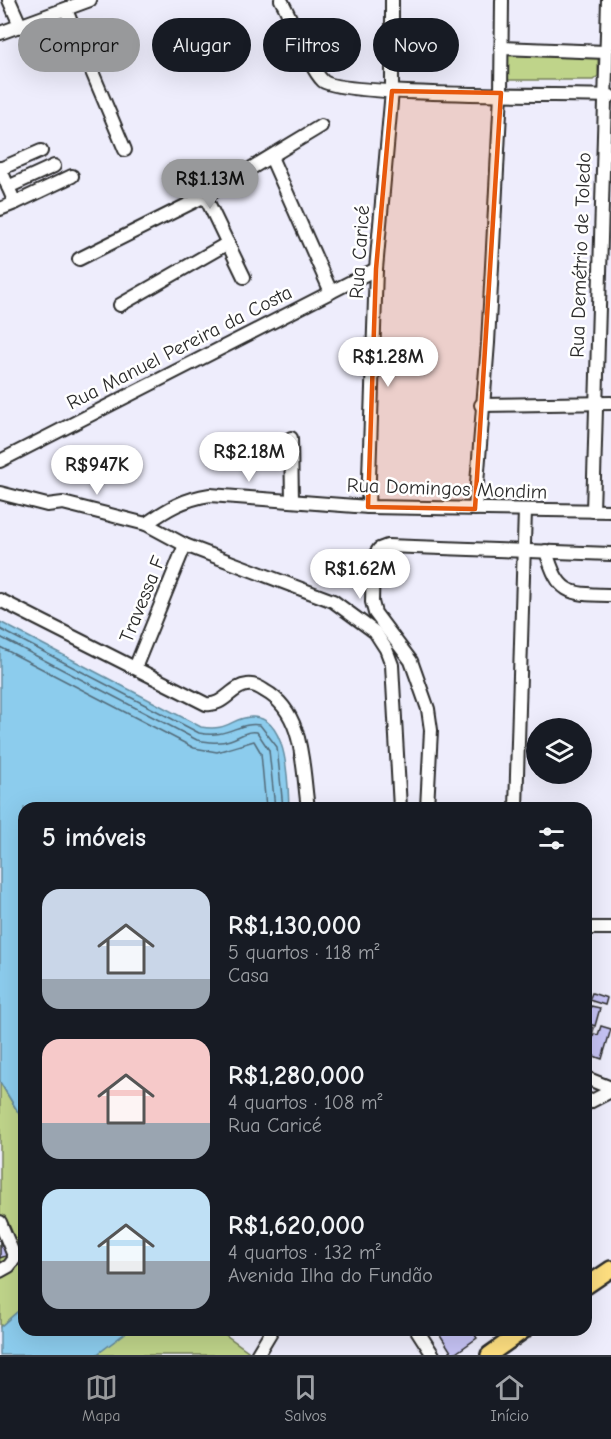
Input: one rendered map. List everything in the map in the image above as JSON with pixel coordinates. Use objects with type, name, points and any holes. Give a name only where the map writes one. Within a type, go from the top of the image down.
[{"type":"main road","points":[[592,1282],[611,1269]]},
{"type":"main road","points":[[489,1355],[516,1336]]},
{"type":"street","points":[[9,0],[18,20]]},
{"type":"street","points":[[45,18],[90,0]]},
{"type":"street","points":[[281,0],[294,20],[316,72],[324,82],[335,87],[392,91],[607,96]]},
{"type":"street","name":"Rua Caricé","points":[[368,507],[376,269],[392,91],[392,0]]},
{"type":"street","points":[[475,509],[481,405],[488,343],[501,93],[502,0]]},
{"type":"street","name":"Rua Demétrio de Toledo","points":[[592,511],[594,402],[606,257],[608,0]]},
{"type":"street","points":[[66,10],[125,150]]},
{"type":"street","points":[[0,33],[18,28]]},
{"type":"street","points":[[501,48],[606,52]]},
{"type":"street","points":[[79,259],[205,196],[321,126]]},
{"type":"street","points":[[15,203],[0,168],[41,152]]},
{"type":"street","points":[[271,157],[331,291]]},
{"type":"street","points":[[8,187],[54,166]]},
{"type":"street","points":[[0,209],[72,176]]},
{"type":"street","points":[[205,196],[244,277]]},
{"type":"street","points":[[120,305],[228,243]]},
{"type":"street","name":"Rua Manuel Pereira da Costa","points":[[0,461],[376,269]]},
{"type":"street","points":[[481,405],[611,403]]},
{"type":"street","points":[[291,438],[292,501]]},
{"type":"street","points":[[0,493],[47,505],[63,502],[146,524],[185,545],[333,601],[359,618],[375,632],[386,649],[392,665],[400,802]]},
{"type":"street","name":"Rua Domingos Mondim","points":[[146,524],[168,508],[199,496],[210,495],[368,507],[611,512]]},
{"type":"street","points":[[516,802],[525,510]]},
{"type":"street","name":"Travessa F","points":[[135,668],[185,545]]},
{"type":"street","points":[[427,802],[431,730],[428,709],[411,661],[375,613],[372,602],[373,558],[379,549],[387,546],[611,554]]},
{"type":"street","points":[[546,551],[554,577],[566,589],[580,594],[611,595]]},
{"type":"street","points":[[0,600],[206,704],[214,705],[241,686],[249,684],[276,697],[289,712],[296,729],[307,802]]},
{"type":"street","points":[[592,928],[611,928]]},
{"type":"street","points":[[592,1081],[607,1088],[592,1101]]},
{"type":"street","points":[[0,1222],[15,1258],[9,1266],[0,1270]]},
{"type":"street","points":[[257,1355],[268,1336]]},
{"type":"street","points":[[421,1336],[433,1355]]},
{"type":"highlighted area","points":[[392,91],[501,93],[475,509],[368,507],[376,269]]},
{"type":"green space","points":[[506,52],[598,56],[598,76],[593,80],[509,80],[504,76]]},
{"type":"green space","points":[[0,1082],[18,1112],[18,1311],[0,1327]]},
{"type":"green space","points":[[120,1336],[227,1336],[248,1351],[245,1355],[96,1355]]},
{"type":"water","points":[[0,622],[201,727],[217,728],[251,717],[263,719],[279,738],[284,752],[289,802],[18,802],[18,1112],[0,1082]]},
{"type":"water","points":[[18,1311],[18,1336],[121,1336],[96,1355],[0,1355],[0,1327]]},
{"type":"building","points":[[592,993],[607,998],[605,1005],[592,1001]]},
{"type":"building","points":[[592,1006],[600,1008],[595,1026],[592,1025]]},
{"type":"building","points":[[601,1026],[611,1029],[602,1059],[592,1055],[594,1034],[598,1035]]},
{"type":"building","points":[[0,1229],[11,1254],[0,1258]]},
{"type":"building","points":[[441,1336],[476,1336],[477,1338],[453,1355]]}]
